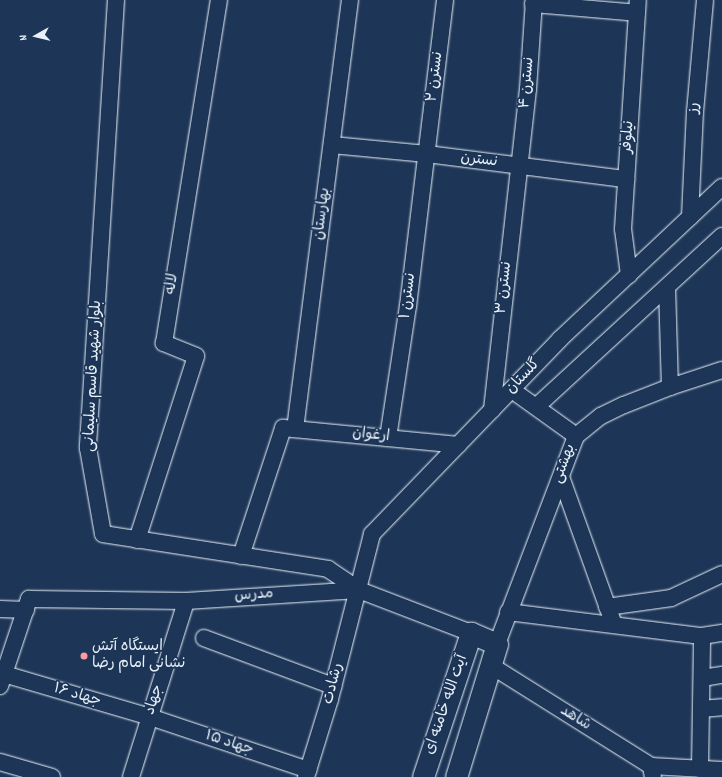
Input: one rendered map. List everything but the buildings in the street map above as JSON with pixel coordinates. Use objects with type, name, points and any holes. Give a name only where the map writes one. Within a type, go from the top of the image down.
[{"type":"street","name":"بلوار شهید قاسم سلیمانی","points":[[116,0],[88,448],[103,534],[328,569],[359,590]]},
{"type":"street","name":"لاله","points":[[137,540],[196,356],[164,343],[219,0]]},
{"type":"street","name":"بهارستان","points":[[241,556],[289,428],[332,145],[350,0]]},
{"type":"street","name":"نسترن ۲","points":[[427,154],[445,0]]},
{"type":"street","name":"رز","points":[[690,217],[695,112],[705,0]]},
{"type":"street","points":[[533,2],[637,7]]},
{"type":"street","name":"نسترن ۴","points":[[519,166],[528,89],[533,2]]},
{"type":"street","name":"نیلوفر","points":[[629,275],[623,229],[637,7]]},
{"type":"street","name":"نسترن","points":[[332,145],[427,154],[626,179]]},
{"type":"street","name":"نسترن ۱","points":[[388,438],[408,306],[427,154]]},
{"type":"street","name":"نسترن ۳","points":[[492,410],[519,166]]},
{"type":"street","name":"گلستان","points":[[359,590],[372,534],[560,339],[722,187]]},
{"type":"street","points":[[537,406],[722,236]]},
{"type":"street","points":[[667,287],[670,387]]},
{"type":"street","name":"بهشتی","points":[[497,644],[576,436],[601,416],[670,387],[722,370]]},
{"type":"street","points":[[512,390],[537,406],[576,436]]},
{"type":"street","name":"ارغوان","points":[[289,428],[458,445]]},
{"type":"street","points":[[561,477],[614,625]]},
{"type":"street","points":[[607,607],[671,598],[722,574]]},
{"type":"street","name":"مدرس","points":[[0,609],[28,604],[186,601],[359,590],[471,633]]},
{"type":"street","name":"رشادت","points":[[307,774],[333,686],[350,617],[359,590]]},
{"type":"street","name":"جهاد","points":[[131,777],[186,601]]},
{"type":"street","points":[[2,680],[28,604]]},
{"type":"street","points":[[508,612],[702,636],[722,633]]},
{"type":"street","points":[[471,633],[497,644]]},
{"type":"street","name":"آیت الله خامنه ای","points":[[423,777],[471,633]]},
{"type":"street","points":[[700,769],[702,636]]},
{"type":"street","points":[[204,638],[333,686]]},
{"type":"street","name":"آیت الله خامنه ای","points":[[456,777],[497,644]]},
{"type":"street","name":"شاهد","points":[[490,665],[652,772]]},
{"type":"street","points":[[702,678],[722,675]]},
{"type":"street","name":"جهاد ۱۶","points":[[2,680],[150,717]]},
{"type":"street","points":[[702,708],[722,707]]},
{"type":"street","name":"جهاد ۱۵","points":[[150,717],[307,774]]},
{"type":"street","points":[[0,762],[52,777]]},
{"type":"street","points":[[652,772],[700,769],[722,770]]},
{"type":"place","name":"ایستگاه آتش نشانی امام رضا","points":[[84,656]]}]
